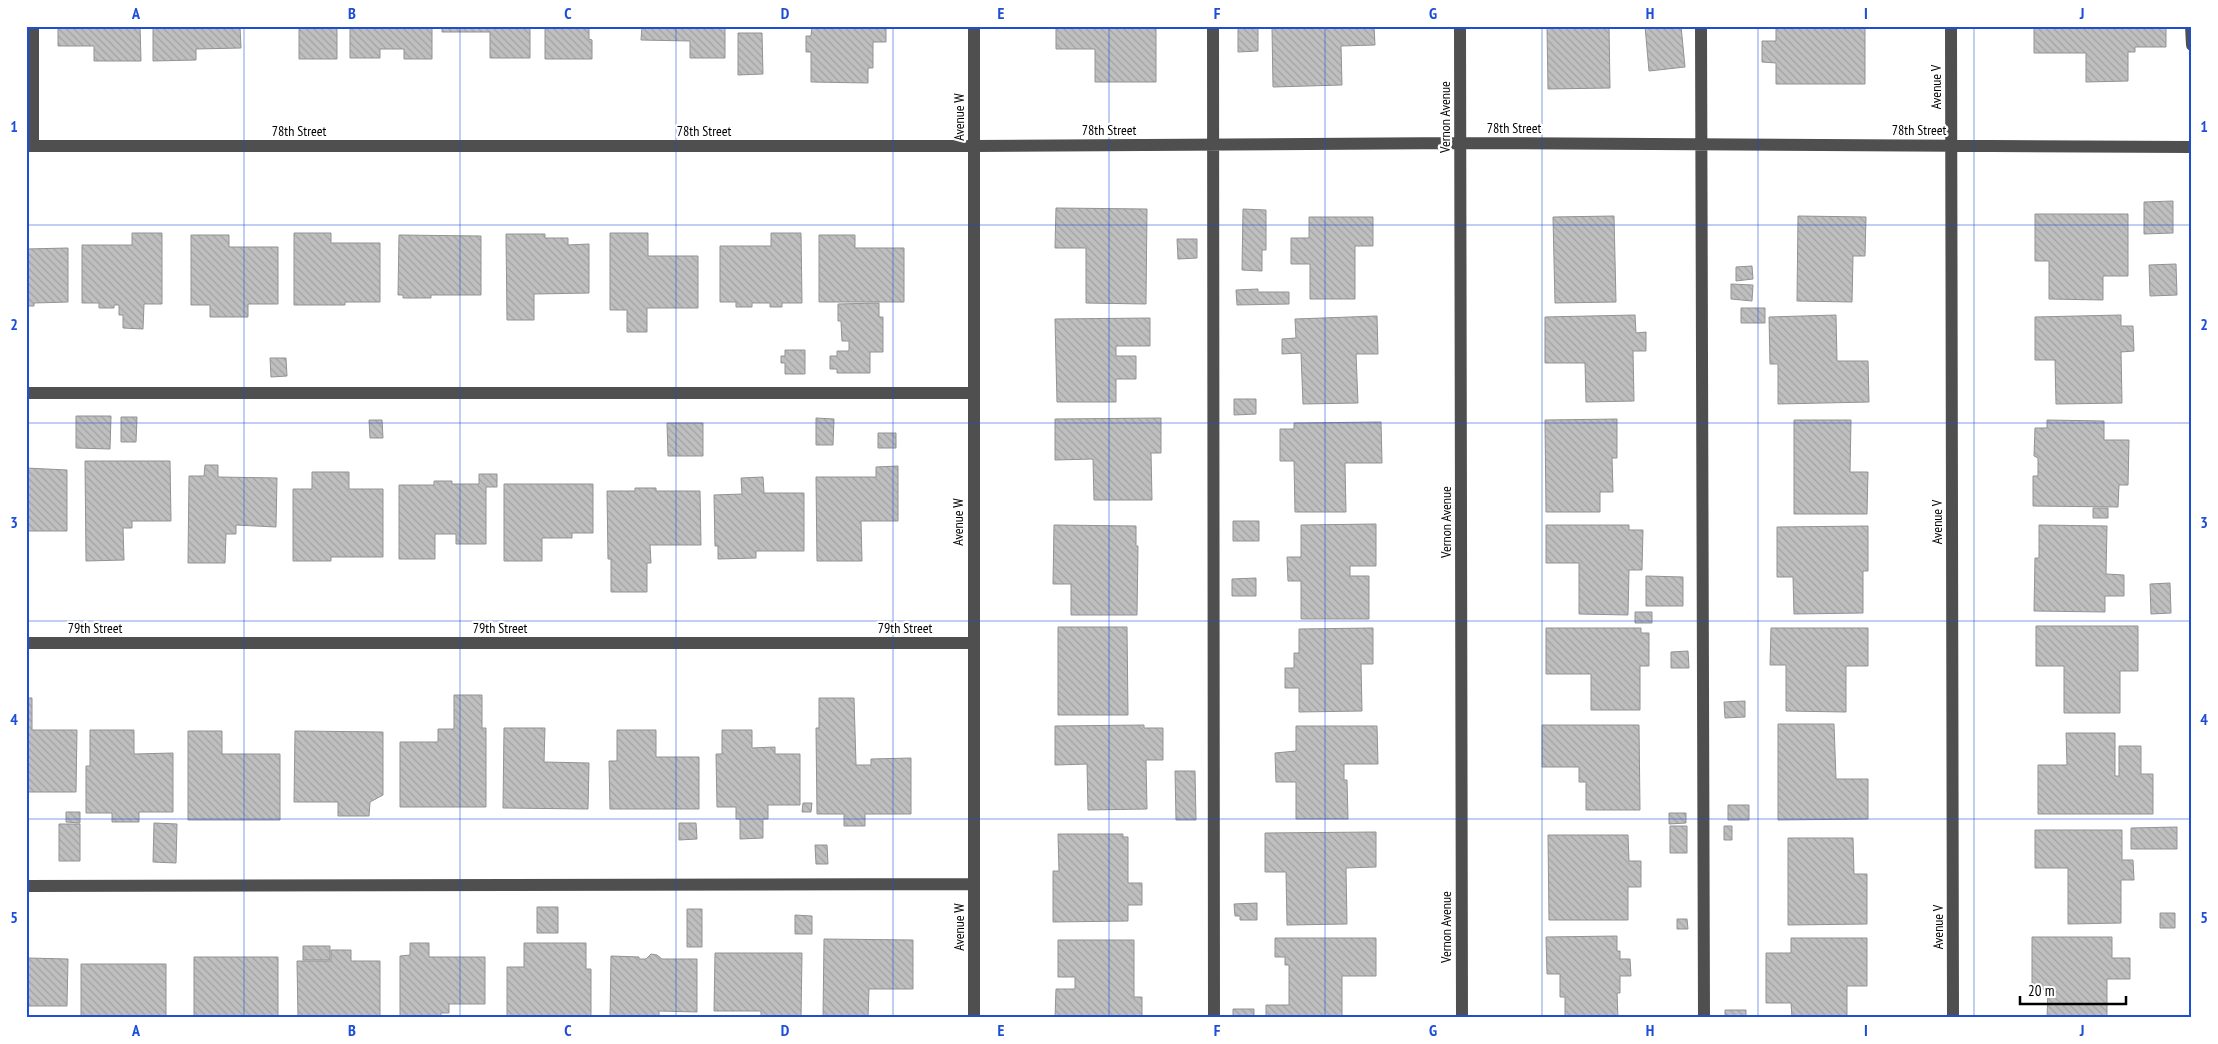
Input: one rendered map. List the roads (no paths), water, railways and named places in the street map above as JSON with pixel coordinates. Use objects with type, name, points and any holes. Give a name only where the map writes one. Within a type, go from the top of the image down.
[{"type":"street","points":[[29,146],[33,26]]},
{"type":"street","name":"Avenue W","points":[[974,26],[972,393],[974,1018]]},
{"type":"street","points":[[1213,26],[1214,1018]]},
{"type":"street","name":"Vernon Avenue","points":[[1460,26],[1462,1018]]},
{"type":"street","points":[[1701,26],[1704,1018]]},
{"type":"street","name":"Avenue V","points":[[1951,26],[1953,1018]]},
{"type":"street","points":[[2191,26],[2192,45]]},
{"type":"street","name":"78th Street","points":[[29,146],[974,146],[1460,143],[2192,147]]},
{"type":"street","points":[[26,393],[972,393]]},
{"type":"street","name":"79th Street","points":[[26,644],[974,644]]},
{"type":"street","points":[[26,886],[974,884]]}]
